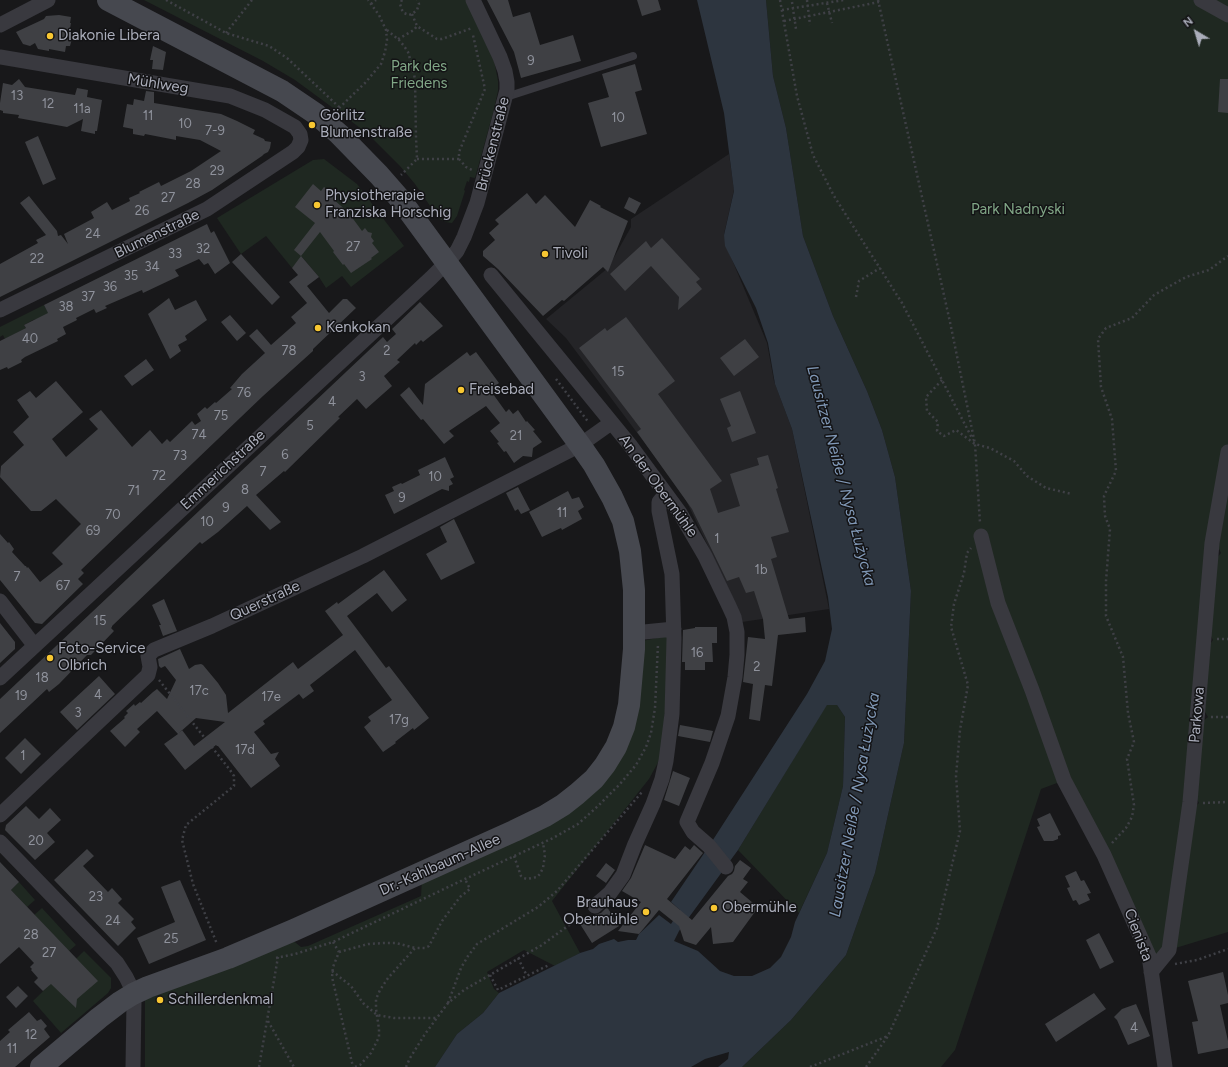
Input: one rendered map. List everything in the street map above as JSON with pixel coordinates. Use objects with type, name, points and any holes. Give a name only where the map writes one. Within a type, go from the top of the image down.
[{"type":"main road","name":"Dr.-Kahlbaum-Allee","points":[[41,1067],[99,1018],[133,994],[223,960],[294,930],[514,831],[550,813],[577,794],[605,765],[616,747],[624,727],[630,693],[634,633],[634,590],[632,566],[626,532],[620,514],[594,465],[389,186],[339,134],[316,114],[282,91],[108,0]]},
{"type":"street","points":[[0,25],[48,0]]},
{"type":"street","name":"Brückenstraße","points":[[447,263],[462,242],[478,203],[506,97],[507,82],[505,71],[473,0]]},
{"type":"street","points":[[1201,0],[1228,15]]},
{"type":"street","name":"Mühlweg","points":[[0,58],[230,96],[265,110],[295,127],[300,134],[301,140]]},
{"type":"street","name":"Blumenstraße","points":[[0,310],[206,209],[293,152],[298,147],[301,140]]},
{"type":"street","name":"Emmerichstraße","points":[[0,678],[447,263]]},
{"type":"street","name":"An der Obermühle","points":[[491,275],[630,445],[680,513],[705,556],[734,617],[737,632],[737,655],[735,677],[728,716],[712,763],[686,822],[693,832],[709,846],[726,867]]},
{"type":"street","name":"An der Obermühle","points":[[580,445],[611,423]]},
{"type":"street","name":"Querstraße","points":[[0,815],[148,674],[150,667],[148,656],[154,650],[212,626],[363,556],[580,445]]},
{"type":"street","name":"Parkowa","points":[[1155,967],[1169,950],[1190,802],[1212,543],[1228,452]]},
{"type":"street","points":[[595,906],[610,893],[623,875],[653,804],[662,779],[666,761],[672,714],[674,629],[672,574],[659,511],[659,502],[666,494]]},
{"type":"street","name":"Cienista","points":[[981,536],[998,603],[1032,690],[1064,780],[1102,852],[1155,967],[1165,1067]]},
{"type":"street","points":[[0,601],[34,645]]},
{"type":"street","points":[[634,633],[674,629]]},
{"type":"street","points":[[0,842],[117,963],[130,983],[134,1000],[133,1067]]},
{"type":"lane","points":[[506,97],[633,56]]},
{"type":"path","points":[[166,0],[226,33],[269,46],[287,58],[339,107],[364,83],[380,64],[385,52],[387,40],[386,30],[379,14],[368,0]]},
{"type":"path","points":[[226,33],[252,0]]},
{"type":"path","points":[[372,4],[376,0]]},
{"type":"path","points":[[402,0],[400,4],[402,10],[406,14],[415,13],[419,7],[417,0]]},
{"type":"path","points":[[780,0],[797,96],[813,155],[834,196],[902,303],[975,444]]},
{"type":"path","points":[[807,0],[810,24]]},
{"type":"path","points":[[782,10],[844,0]]},
{"type":"path","points":[[784,22],[878,1],[950,322],[975,444],[981,536],[967,553],[964,573],[954,604],[951,627],[968,685],[960,730],[956,776],[960,831],[937,928],[888,1036],[866,1067]]},
{"type":"path","points":[[792,2],[796,29]]},
{"type":"path","points":[[827,3],[832,23]]},
{"type":"path","points":[[412,14],[416,26],[439,39],[472,28]]},
{"type":"path","points":[[389,186],[417,159],[459,159],[459,152],[485,88],[474,41],[472,21]]},
{"type":"path","points":[[398,39],[414,30],[416,26]]},
{"type":"path","points":[[386,30],[398,39],[408,52],[415,79],[417,159]]},
{"type":"path","points":[[1102,852],[1126,828],[1132,817],[1134,805],[1127,759],[1134,742],[1128,713],[1124,656],[1106,616],[1106,581],[1110,529],[1105,516],[1104,496],[1116,471],[1112,419],[1101,387],[1098,339],[1106,328],[1132,318],[1154,295],[1186,277],[1209,270],[1228,256]]},
{"type":"path","points":[[856,297],[859,281],[880,268]]},
{"type":"path","points":[[942,380],[926,397],[926,411],[938,422],[938,431],[944,436],[956,430],[975,444],[990,448],[1014,461],[1027,476],[1046,488],[1072,494]]},
{"type":"path","points":[[150,667],[234,776],[234,786],[186,825],[182,840],[193,884],[223,960]]},
{"type":"path","points":[[1197,717],[1228,717]]},
{"type":"path","points":[[448,1003],[461,968],[477,944],[538,907],[557,891],[643,791]]},
{"type":"path","points":[[1190,802],[1228,802]]},
{"type":"path","points":[[514,856],[521,876],[527,879],[537,877],[543,868],[545,855],[543,843]]},
{"type":"path","points":[[339,952],[368,944],[384,942],[415,948],[425,948],[429,946],[442,921],[460,897],[470,889],[465,879]]},
{"type":"path","points":[[406,1067],[422,1040],[448,1003],[464,990],[542,945],[595,906]]},
{"type":"path","points":[[333,942],[339,952]]},
{"type":"path","points":[[339,952],[332,971],[332,978],[354,1067],[360,1065],[372,1053],[379,1037],[376,999],[380,990],[388,978],[415,948]]},
{"type":"path","points":[[1155,967],[1190,962],[1228,949]]},
{"type":"path","points":[[259,1067],[278,957]]},
{"type":"path","points":[[518,958],[527,976]]},
{"type":"path","points":[[490,975],[498,990],[549,965]]},
{"type":"path","points":[[332,971],[351,986],[363,1003],[377,1015],[394,1018],[437,1018]]},
{"type":"path","points":[[267,1021],[294,1067]]},
{"type":"path","points":[[810,1067],[888,1036]]},
{"type":"shaded area","points":[[729,154],[734,190],[724,234],[730,255],[767,343],[774,381],[792,429],[829,609],[742,622],[730,592],[683,494],[566,338],[546,319],[608,268],[631,227],[631,219]]},
{"type":"green space","name":"Park des Friedens","points":[[144,0],[466,0],[494,60],[498,81],[498,91],[475,178],[470,177],[469,182],[467,181],[457,216],[452,223],[439,219],[415,184],[400,166],[367,133],[295,80],[263,61]]},
{"type":"green space","name":"Park Nadnyski","points":[[766,0],[1228,0],[1228,932],[1169,950],[1151,972],[1065,780],[1041,789],[955,1050],[941,1067],[742,1067],[791,1020],[846,955],[875,873],[904,743],[911,591],[895,477],[882,430],[867,391],[833,316],[803,236],[786,128],[773,76]],"holes":[[[1214,538],[1221,553],[1211,565]],[[1205,624],[1213,640],[1203,654],[1199,702],[1208,717],[1196,727]],[[1191,789],[1199,803],[1189,812]]]},
{"type":"green space","points":[[324,159],[357,184],[404,246],[351,287],[342,276],[326,288],[302,257],[292,268],[266,236],[241,254],[217,218],[313,160]]},
{"type":"green space","points":[[44,305],[50,316],[33,320],[24,325],[26,328],[5,339],[3,335],[0,337],[0,327]]},
{"type":"green space","points":[[672,635],[661,757],[649,779],[552,901],[580,953],[555,966],[524,950],[487,972],[494,989],[499,993],[483,1013],[457,1034],[435,1067],[145,1067],[145,996],[291,939],[301,947],[308,946],[421,896],[422,879],[605,774],[642,641]]},
{"type":"green space","points":[[827,704],[837,705],[845,717],[843,786],[827,853],[799,913],[738,850]]},
{"type":"green space","points":[[19,882],[35,900],[27,907],[11,890]]},
{"type":"green space","points":[[42,908],[76,945],[69,951],[34,915]]},
{"type":"green space","points":[[84,951],[111,978],[111,988],[108,993],[61,1033],[33,1001]]},
{"type":"water","name":"Lausitzer Neiße / Nysa Łużycka","points":[[697,0],[766,0],[773,76],[786,128],[803,236],[833,316],[867,391],[882,430],[895,477],[911,591],[904,743],[875,873],[846,955],[791,1020],[742,1067],[718,1067],[728,1059],[729,1052],[705,1059],[691,1067],[435,1067],[457,1034],[483,1013],[499,993],[580,953],[593,949],[599,944],[614,939],[618,942],[636,940],[639,934],[659,915],[671,924],[680,910],[671,902],[807,694],[825,661],[832,629],[828,597],[792,429],[775,384],[768,343],[756,308],[725,246],[724,235],[734,191],[724,113]],"holes":[[[827,705],[837,705],[845,717],[843,786],[827,853],[795,922],[791,937],[781,957],[770,968],[752,976],[734,976],[720,971],[698,951],[674,941],[679,931],[738,850]]]},
{"type":"building","points":[[487,0],[508,0],[513,17],[530,12],[540,45],[573,35],[581,61],[521,78],[514,52]]},
{"type":"building","points":[[637,0],[658,0],[661,10],[642,16]]},
{"type":"building","points":[[59,15],[71,17],[69,34],[73,35],[70,46],[66,46],[65,52],[49,49],[49,51],[38,49],[35,43],[30,46],[23,44],[16,32],[44,19],[46,16]]},
{"type":"building","points":[[153,46],[166,52],[163,70],[152,69],[153,60],[150,60]]},
{"type":"building","points":[[635,64],[642,90],[635,92],[647,134],[601,147],[588,103],[609,97],[602,74]]},
{"type":"building","points":[[19,79],[25,87],[75,95],[77,88],[88,90],[87,97],[102,100],[97,131],[95,131],[95,134],[81,131],[83,119],[67,127],[18,118],[19,115],[3,113],[3,111],[0,110],[0,103],[3,83],[12,85]]},
{"type":"building","points":[[1220,79],[1228,79],[1228,113],[1218,112]]},
{"type":"building","points":[[146,91],[154,92],[154,103],[221,114],[237,121],[255,130],[253,134],[264,139],[265,141],[271,142],[270,148],[268,152],[212,190],[0,297],[0,264],[38,243],[36,240],[46,235],[20,203],[29,196],[57,231],[58,236],[61,235],[68,244],[64,234],[94,218],[91,212],[107,202],[112,210],[130,201],[129,198],[140,193],[139,192],[159,182],[161,186],[191,171],[221,151],[200,140],[176,136],[176,140],[145,134],[144,136],[133,134],[133,129],[123,127],[127,104],[133,105],[134,99],[144,101]]},
{"type":"building","points":[[38,136],[56,179],[43,185],[25,142]]},
{"type":"building","points":[[313,184],[321,191],[324,187],[335,196],[333,199],[348,212],[362,231],[365,228],[368,232],[372,233],[371,237],[374,241],[372,243],[379,252],[371,258],[372,259],[351,273],[333,252],[334,251],[320,232],[301,256],[294,250],[315,223],[295,207]]},
{"type":"building","name":"Tivoli","points":[[527,193],[536,204],[545,195],[575,227],[590,200],[601,206],[600,207],[628,221],[608,272],[603,267],[564,301],[562,300],[543,316],[498,269],[483,256],[483,251],[495,240],[489,233],[499,224],[495,220]]},
{"type":"building","points":[[629,197],[641,203],[635,214],[624,208]]},
{"type":"building","points":[[207,224],[211,233],[214,231],[230,263],[215,274],[208,263],[204,265],[199,259],[175,270],[179,276],[143,293],[142,290],[105,306],[107,308],[96,313],[94,309],[76,318],[77,320],[63,327],[66,334],[57,339],[58,341],[25,357],[21,360],[22,362],[8,369],[7,367],[0,370],[0,341],[26,328],[24,325],[48,313],[44,305]]},
{"type":"building","points":[[662,238],[700,279],[696,282],[702,289],[678,310],[679,297],[651,266],[625,291],[610,274],[646,241],[651,248]]},
{"type":"building","points":[[241,254],[280,297],[272,305],[232,262]]},
{"type":"building","points":[[301,256],[319,277],[307,286],[329,313],[343,299],[347,299],[356,308],[313,349],[313,351],[263,396],[81,570],[84,573],[78,579],[83,584],[42,624],[35,623],[0,580],[0,534],[14,549],[12,552],[27,568],[28,567],[40,582],[63,564],[52,553],[81,524],[56,499],[41,511],[31,511],[0,477],[1,466],[24,445],[13,432],[29,417],[17,400],[30,391],[36,398],[56,381],[83,412],[52,439],[66,457],[98,429],[89,419],[101,410],[132,447],[150,430],[162,444],[167,439],[170,442],[192,421],[195,425],[201,421],[197,414],[205,407],[207,409],[215,402],[216,403],[232,389],[230,388],[242,374],[265,353],[249,336],[257,329],[271,345],[296,323],[291,317],[307,303],[289,282],[298,275],[292,268]]},
{"type":"building","points":[[169,298],[175,310],[196,300],[207,320],[185,336],[187,340],[178,345],[181,351],[170,359],[148,314]]},
{"type":"building","points":[[420,302],[443,326],[423,342],[421,340],[416,345],[415,343],[397,360],[400,362],[384,376],[392,386],[366,409],[357,399],[338,417],[340,418],[285,472],[284,471],[256,495],[281,522],[270,530],[247,506],[218,532],[202,544],[200,542],[112,626],[111,628],[114,631],[91,655],[87,655],[59,684],[49,692],[47,689],[0,733],[0,699],[383,337],[387,342],[396,334],[392,329]]},
{"type":"building","points":[[230,315],[246,333],[237,341],[221,322]]},
{"type":"building","points":[[626,317],[675,381],[658,394],[722,481],[710,489],[718,513],[740,506],[730,474],[759,465],[757,458],[768,455],[778,488],[776,489],[789,532],[771,537],[777,557],[771,559],[789,619],[805,617],[806,632],[778,635],[772,686],[765,685],[760,721],[749,719],[753,684],[743,682],[748,637],[765,639],[763,619],[754,591],[746,593],[739,577],[727,581],[692,509],[637,432],[641,429],[579,348],[605,328],[607,331]]},
{"type":"building","points":[[745,339],[759,357],[734,376],[720,358]]},
{"type":"building","points":[[467,352],[470,356],[476,352],[499,383],[493,388],[496,392],[493,394],[506,412],[509,409],[513,414],[518,410],[526,422],[527,421],[535,430],[533,431],[542,442],[533,448],[532,457],[523,456],[514,463],[506,451],[504,452],[497,443],[499,442],[490,431],[500,423],[486,406],[449,431],[454,436],[444,444],[400,395],[409,387],[423,405],[425,384]]},
{"type":"building","points":[[146,359],[154,370],[132,386],[124,376]]},
{"type":"building","points":[[740,391],[756,433],[732,442],[727,428],[731,426],[720,399]]},
{"type":"building","points":[[445,457],[454,477],[450,479],[453,484],[449,486],[449,491],[442,489],[394,514],[385,495],[394,491],[392,487],[420,475],[418,470]]},
{"type":"building","points":[[518,487],[530,510],[521,514],[518,509],[515,511],[506,493]]},
{"type":"building","points":[[568,491],[572,499],[579,497],[584,507],[578,511],[582,519],[562,530],[561,528],[542,537],[529,512]]},
{"type":"building","points":[[454,519],[475,563],[441,580],[426,554],[447,542],[440,527]]},
{"type":"building","points":[[384,570],[407,600],[392,612],[377,593],[347,616],[386,668],[389,666],[429,718],[414,730],[413,728],[383,752],[364,727],[371,721],[368,717],[392,700],[355,650],[310,685],[314,691],[303,699],[299,694],[263,721],[265,724],[254,732],[271,754],[279,752],[275,759],[280,766],[251,788],[216,745],[185,770],[164,744],[178,734],[157,711],[137,729],[140,732],[125,747],[110,731],[125,718],[124,717],[128,713],[126,711],[134,704],[135,706],[140,702],[141,703],[157,689],[167,699],[176,680],[165,666],[161,668],[159,666],[158,659],[180,649],[189,669],[195,665],[201,664],[218,683],[226,695],[228,713],[293,662],[298,669],[343,635],[325,611],[337,602],[338,604]],"holes":[[[196,718],[225,722],[194,746],[182,730]]]},
{"type":"building","points":[[164,599],[177,631],[163,636],[159,625],[161,625],[152,605]]},
{"type":"building","points":[[0,623],[15,642],[15,649],[0,663]]},
{"type":"building","points":[[695,627],[717,627],[717,643],[712,643],[713,662],[705,662],[705,670],[685,670],[685,662],[682,662],[683,630]]},
{"type":"building","points":[[99,676],[115,694],[77,730],[60,712]]},
{"type":"building","points":[[680,725],[713,731],[710,742],[678,736]]},
{"type":"building","points":[[25,738],[41,754],[21,774],[5,758]]},
{"type":"building","points":[[673,771],[690,778],[679,806],[664,800]]},
{"type":"building","points":[[26,806],[39,819],[50,808],[61,820],[47,833],[55,842],[35,860],[5,830],[6,825]]},
{"type":"building","points":[[1050,813],[1061,835],[1058,836],[1058,839],[1053,841],[1044,841],[1037,827],[1040,826],[1037,819]]},
{"type":"building","points":[[645,845],[675,859],[685,846],[690,850],[694,845],[703,853],[667,899],[692,920],[728,876],[732,874],[735,866],[740,860],[751,868],[743,879],[748,882],[740,892],[753,903],[752,904],[757,909],[733,942],[713,944],[711,927],[696,945],[684,941],[679,926],[659,910],[639,934],[618,931],[641,902],[622,891],[631,878]]},
{"type":"building","points":[[87,849],[94,856],[83,866],[108,892],[112,888],[122,899],[118,903],[134,919],[131,922],[136,928],[118,946],[54,880]]},
{"type":"building","points":[[0,862],[19,882],[11,890],[98,981],[77,999],[76,1008],[51,984],[43,991],[34,982],[38,978],[30,967],[34,963],[19,947],[0,964]]},
{"type":"building","points":[[606,863],[615,870],[606,883],[596,876]]},
{"type":"building","points":[[1076,871],[1081,881],[1084,880],[1091,893],[1087,894],[1090,900],[1079,905],[1076,900],[1073,901],[1067,888],[1070,887],[1065,876]]},
{"type":"building","points":[[180,880],[206,940],[149,964],[137,938],[175,922],[161,887]]},
{"type":"building","points":[[607,907],[619,926],[592,943],[580,924],[601,913]]},
{"type":"building","points":[[1099,933],[1114,962],[1100,969],[1086,940]]},
{"type":"building","points":[[1223,972],[1228,995],[1228,1003],[1220,1005],[1228,1041],[1228,1048],[1198,1054],[1192,1022],[1198,1021],[1188,981]]},
{"type":"building","points":[[18,986],[28,996],[16,1008],[6,997]]},
{"type":"building","points":[[1094,993],[1106,1009],[1056,1042],[1045,1024]]},
{"type":"building","points":[[1136,1004],[1150,1036],[1128,1045],[1117,1020],[1114,1017],[1122,1009]]},
{"type":"building","points":[[29,1012],[37,1021],[41,1019],[47,1026],[44,1029],[50,1037],[15,1067],[0,1067],[0,1041],[10,1032],[8,1030]]},
{"type":"place","name":"Diakonie Libera","points":[[50,36]]},
{"type":"place","name":"Görlitz Blumenstraße","points":[[312,125]]},
{"type":"place","name":"Physiotherapie Franziska Horschig","points":[[317,205]]},
{"type":"place","name":"Tivoli","points":[[545,254]]},
{"type":"place","name":"Kenkokan","points":[[318,328]]},
{"type":"place","name":"Freisebad","points":[[461,390]]},
{"type":"place","name":"Foto-Service Olbrich","points":[[50,658]]},
{"type":"place","name":"Obermühle","points":[[714,908]]},
{"type":"place","name":"Brauhaus Obermühle","points":[[646,912]]},
{"type":"place","name":"Schillerdenkmal","points":[[160,1000]]}]
